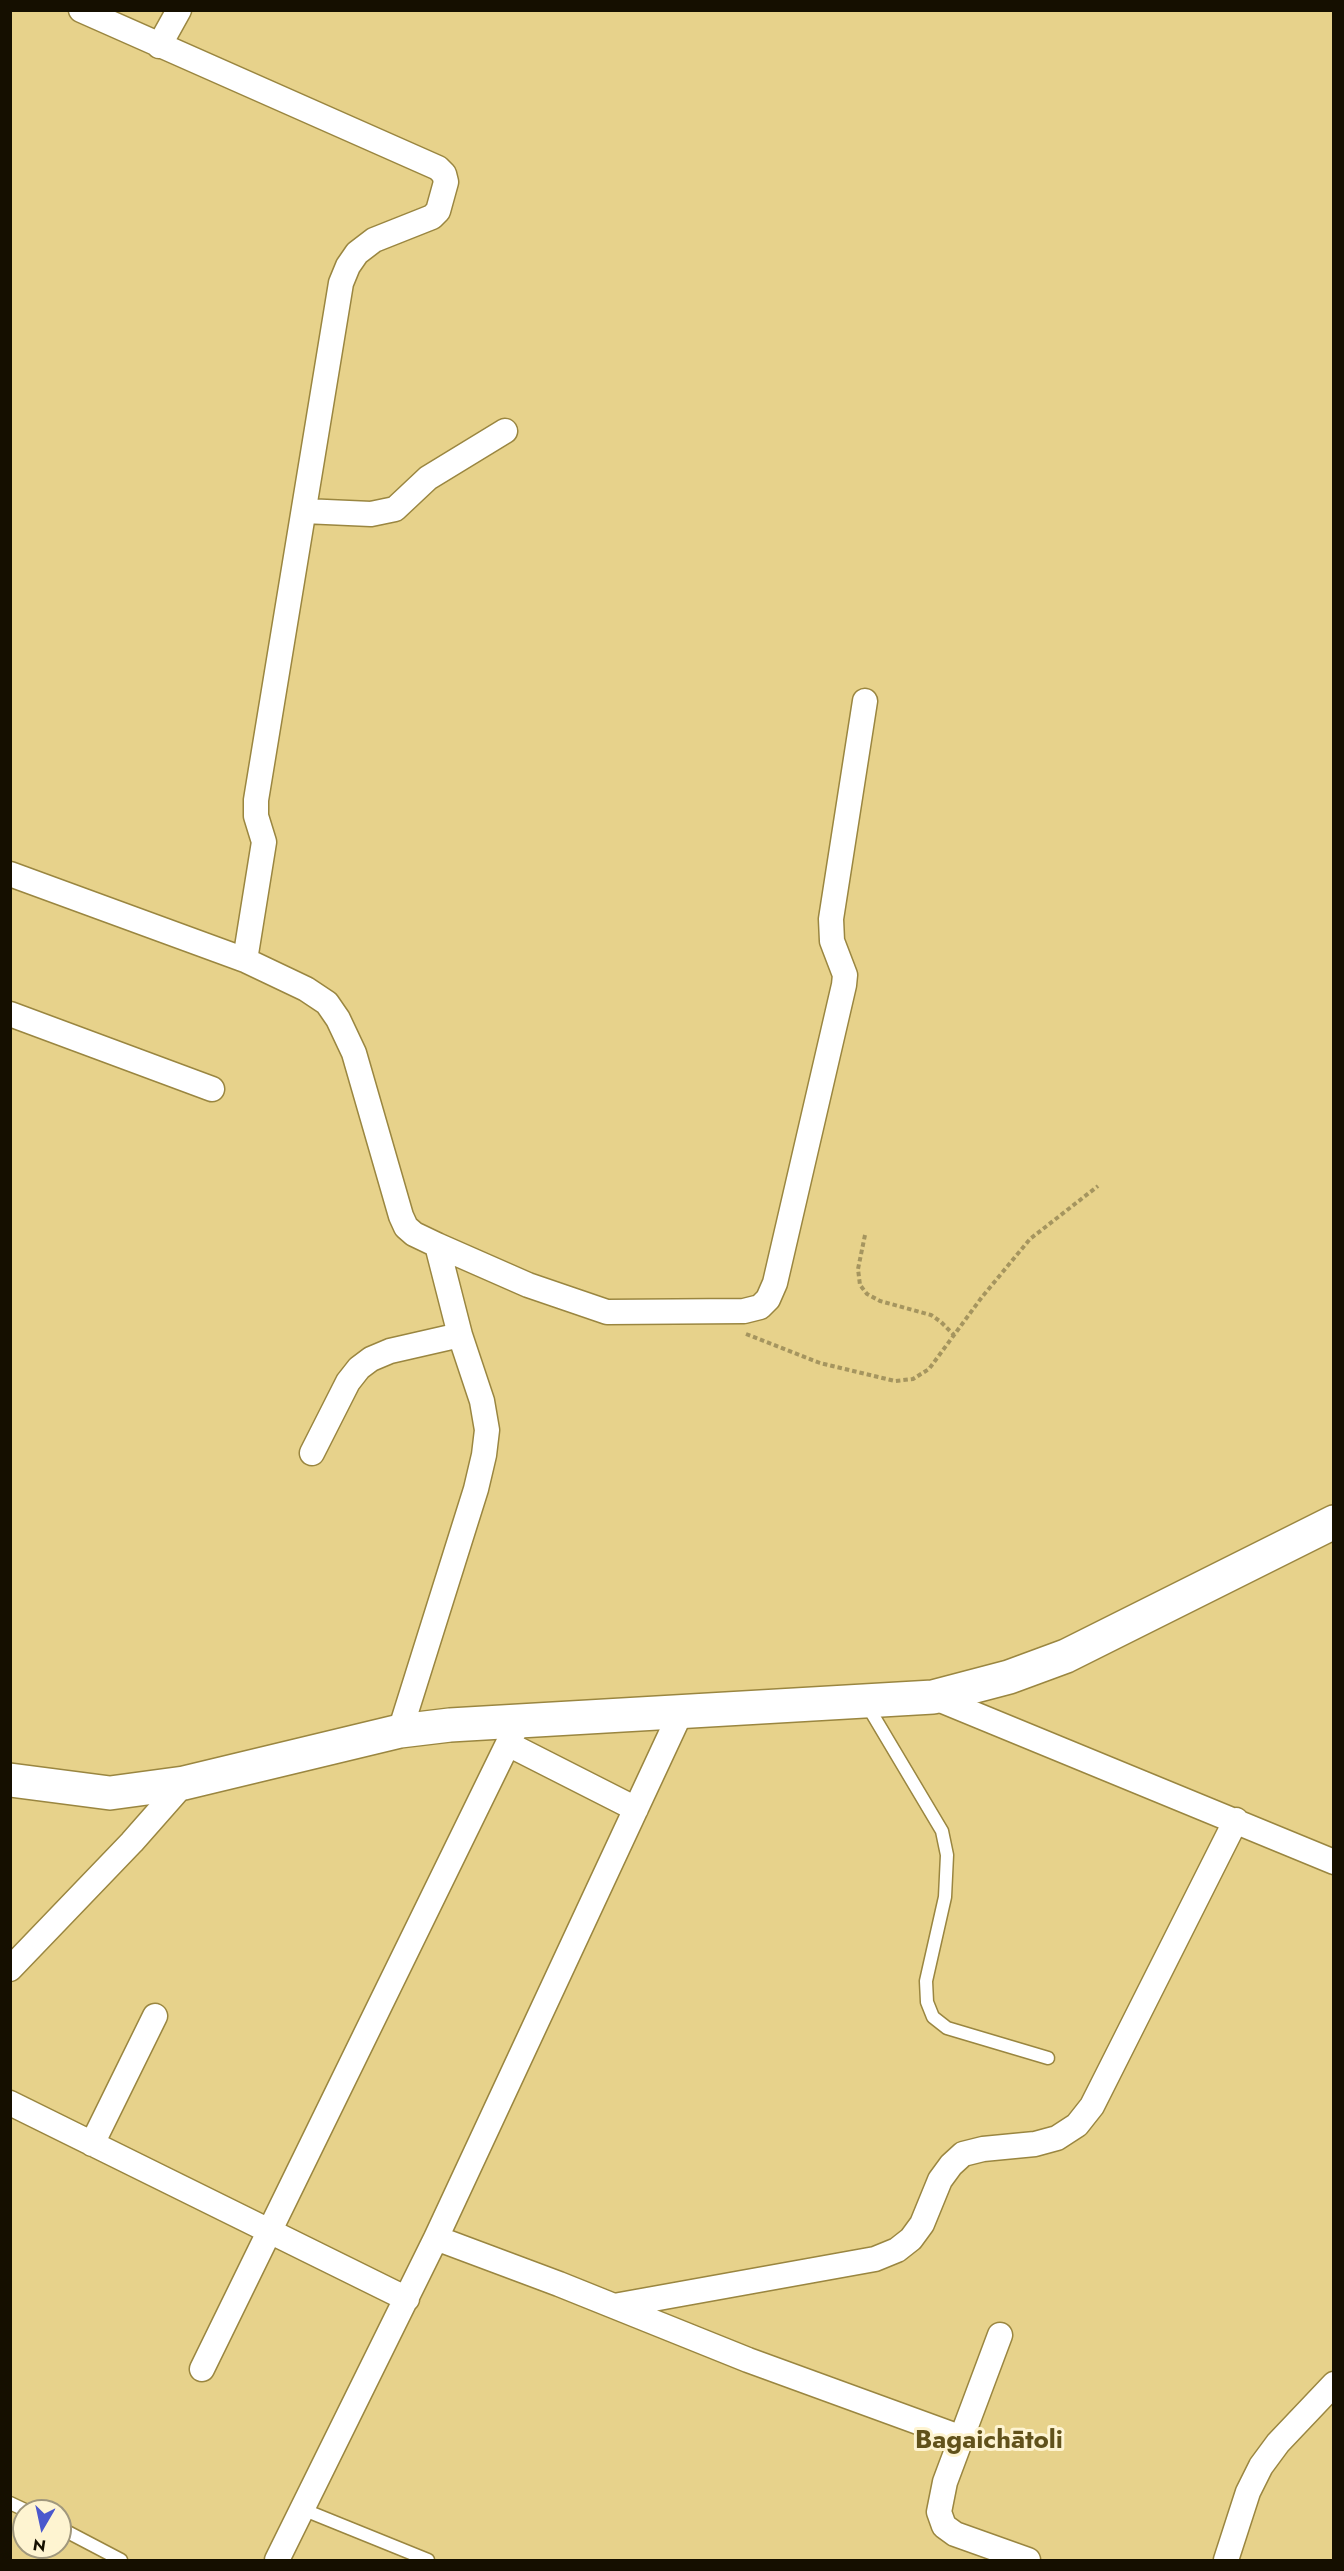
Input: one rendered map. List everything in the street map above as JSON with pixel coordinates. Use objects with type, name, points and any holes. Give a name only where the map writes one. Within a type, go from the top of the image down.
[{"type":"street","points":[[81,10],[438,168],[444,174],[446,182],[438,211],[432,218],[374,240],[357,253],[341,283],[256,800],[256,816],[264,842],[245,960]]},
{"type":"street","points":[[159,46],[179,10]]},
{"type":"street","points":[[304,511],[371,514],[395,509],[428,478],[505,431]]},
{"type":"street","points":[[10,874],[245,960],[306,989],[327,1003],[338,1019],[354,1053],[401,1216],[406,1227],[414,1234],[528,1285],[607,1312],[744,1311],[760,1307],[768,1299],[776,1283],[844,985],[843,965],[832,941],[830,930],[865,701]]},
{"type":"street","points":[[10,1014],[212,1089]]},
{"type":"street","points":[[400,1731],[484,1455],[487,1430],[482,1401],[460,1335],[438,1245]]},
{"type":"street","points":[[312,1453],[348,1382],[359,1368],[371,1359],[390,1351],[460,1335]]},
{"type":"street","points":[[10,1780],[34,1785],[110,1793],[184,1783],[400,1731],[450,1725],[513,1733],[681,1712],[933,1697],[1009,1677],[1066,1656],[1334,1522]]},
{"type":"street","points":[[933,1697],[1334,1862]]},
{"type":"street","points":[[277,2560],[407,2299],[681,1712]]},
{"type":"street","points":[[513,1733],[636,1809]]},
{"type":"street","points":[[202,2369],[513,1733]]},
{"type":"street","points":[[10,1969],[132,1842],[184,1783]]},
{"type":"street","points":[[614,2306],[875,2259],[897,2250],[911,2239],[922,2224],[940,2180],[963,2154],[983,2149],[1035,2144],[1057,2138],[1077,2126],[1092,2106],[1236,1820]]},
{"type":"street","points":[[93,2144],[155,2016]]},
{"type":"street","points":[[10,2103],[267,2232],[407,2299]]},
{"type":"street","points":[[436,2238],[748,2360],[962,2438]]},
{"type":"street","points":[[1000,2335],[945,2482],[939,2512],[944,2526],[955,2534],[1028,2560]]},
{"type":"street","points":[[1226,2560],[1248,2492],[1261,2466],[1278,2443],[1334,2384]]},
{"type":"lane","points":[[865,1701],[942,1831],[945,1843],[948,1872],[945,1897],[926,1982],[927,2002],[933,2017],[947,2028],[1048,2058]]},
{"type":"lane","points":[[302,2509],[428,2560]]},
{"type":"lane","points":[[72,2534],[121,2560]]},
{"type":"path","points":[[737,1330],[820,1363],[895,1381],[914,1379],[929,1369],[1030,1239],[1098,1186]]},
{"type":"path","points":[[865,1235],[858,1269],[860,1285],[867,1294],[880,1301],[931,1315],[942,1322],[954,1335]]},
{"type":"district","name":"Bagaichātoli","points":[[989,2442]]}]
